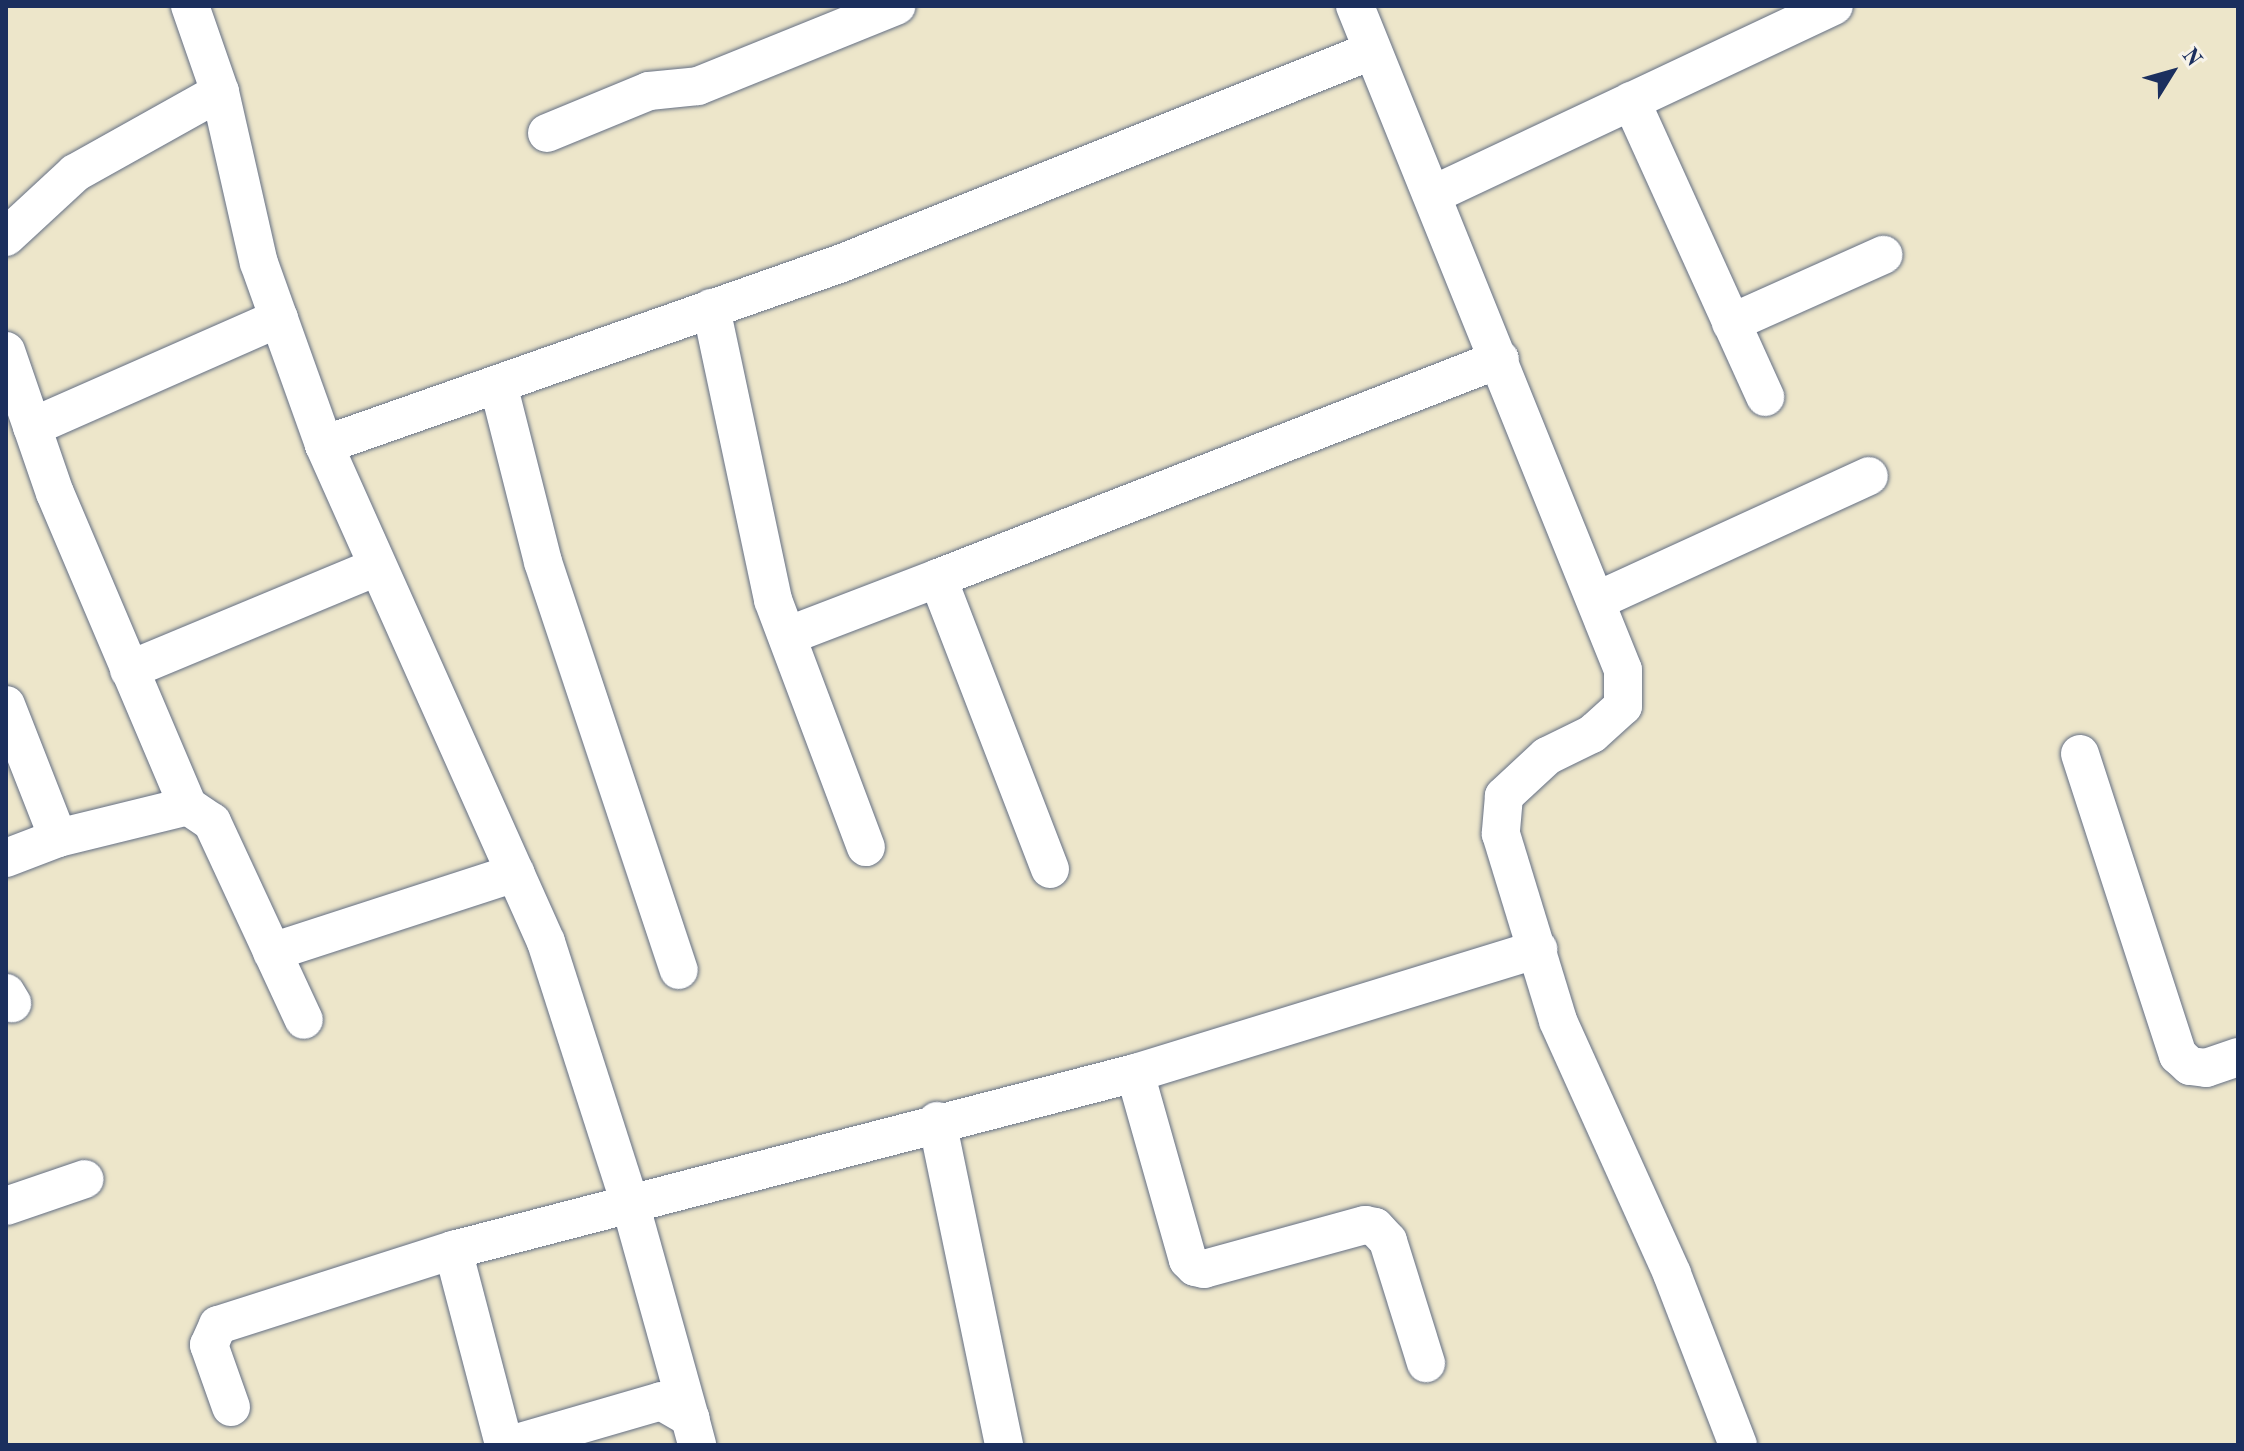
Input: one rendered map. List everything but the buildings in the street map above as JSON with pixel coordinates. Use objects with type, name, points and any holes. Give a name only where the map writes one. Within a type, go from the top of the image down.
[{"type":"street","points":[[190,6],[220,92],[259,263],[324,445],[546,942],[630,1203],[694,1432]]},
{"type":"street","points":[[547,133],[649,91],[698,86],[896,6]]},
{"type":"street","points":[[1355,6],[1623,670],[1623,706],[1592,734],[1547,756],[1504,796],[1501,834],[1558,1021],[1672,1274],[1738,1445]]},
{"type":"street","points":[[1432,195],[1834,6]]},
{"type":"street","points":[[324,445],[842,263],[1371,51]]},
{"type":"street","points":[[6,237],[75,173],[220,92]]},
{"type":"street","points":[[1631,101],[1765,397]]},
{"type":"street","points":[[1731,323],[1883,255]]},
{"type":"street","points":[[711,308],[773,600],[866,847]]},
{"type":"street","points":[[32,427],[279,318]]},
{"type":"street","points":[[6,351],[32,427],[129,670],[188,806],[212,822],[304,1020]]},
{"type":"street","points":[[787,636],[1500,359]]},
{"type":"street","points":[[498,384],[543,562],[679,970]]},
{"type":"street","points":[[1596,601],[1869,476]]},
{"type":"street","points":[[129,670],[376,567]]},
{"type":"street","points":[[938,578],[1050,869]]},
{"type":"street","points":[[6,705],[58,838]]},
{"type":"street","points":[[2080,754],[2178,1055],[2190,1066],[2206,1068],[2238,1057]]},
{"type":"street","points":[[6,858],[58,838],[188,806]]},
{"type":"street","points":[[272,952],[515,873]]},
{"type":"street","points":[[231,1407],[209,1345],[218,1325],[453,1250],[937,1121],[1135,1073],[1538,949]]},
{"type":"street","points":[[1135,1073],[1188,1260],[1195,1267],[1204,1269],[1365,1225],[1375,1227],[1388,1241],[1426,1363]]},
{"type":"street","points":[[937,1121],[1004,1445]]},
{"type":"street","points":[[6,1206],[85,1179]]},
{"type":"street","points":[[453,1250],[504,1445]]},
{"type":"street","points":[[510,1445],[653,1402],[674,1405],[694,1432]]}]
